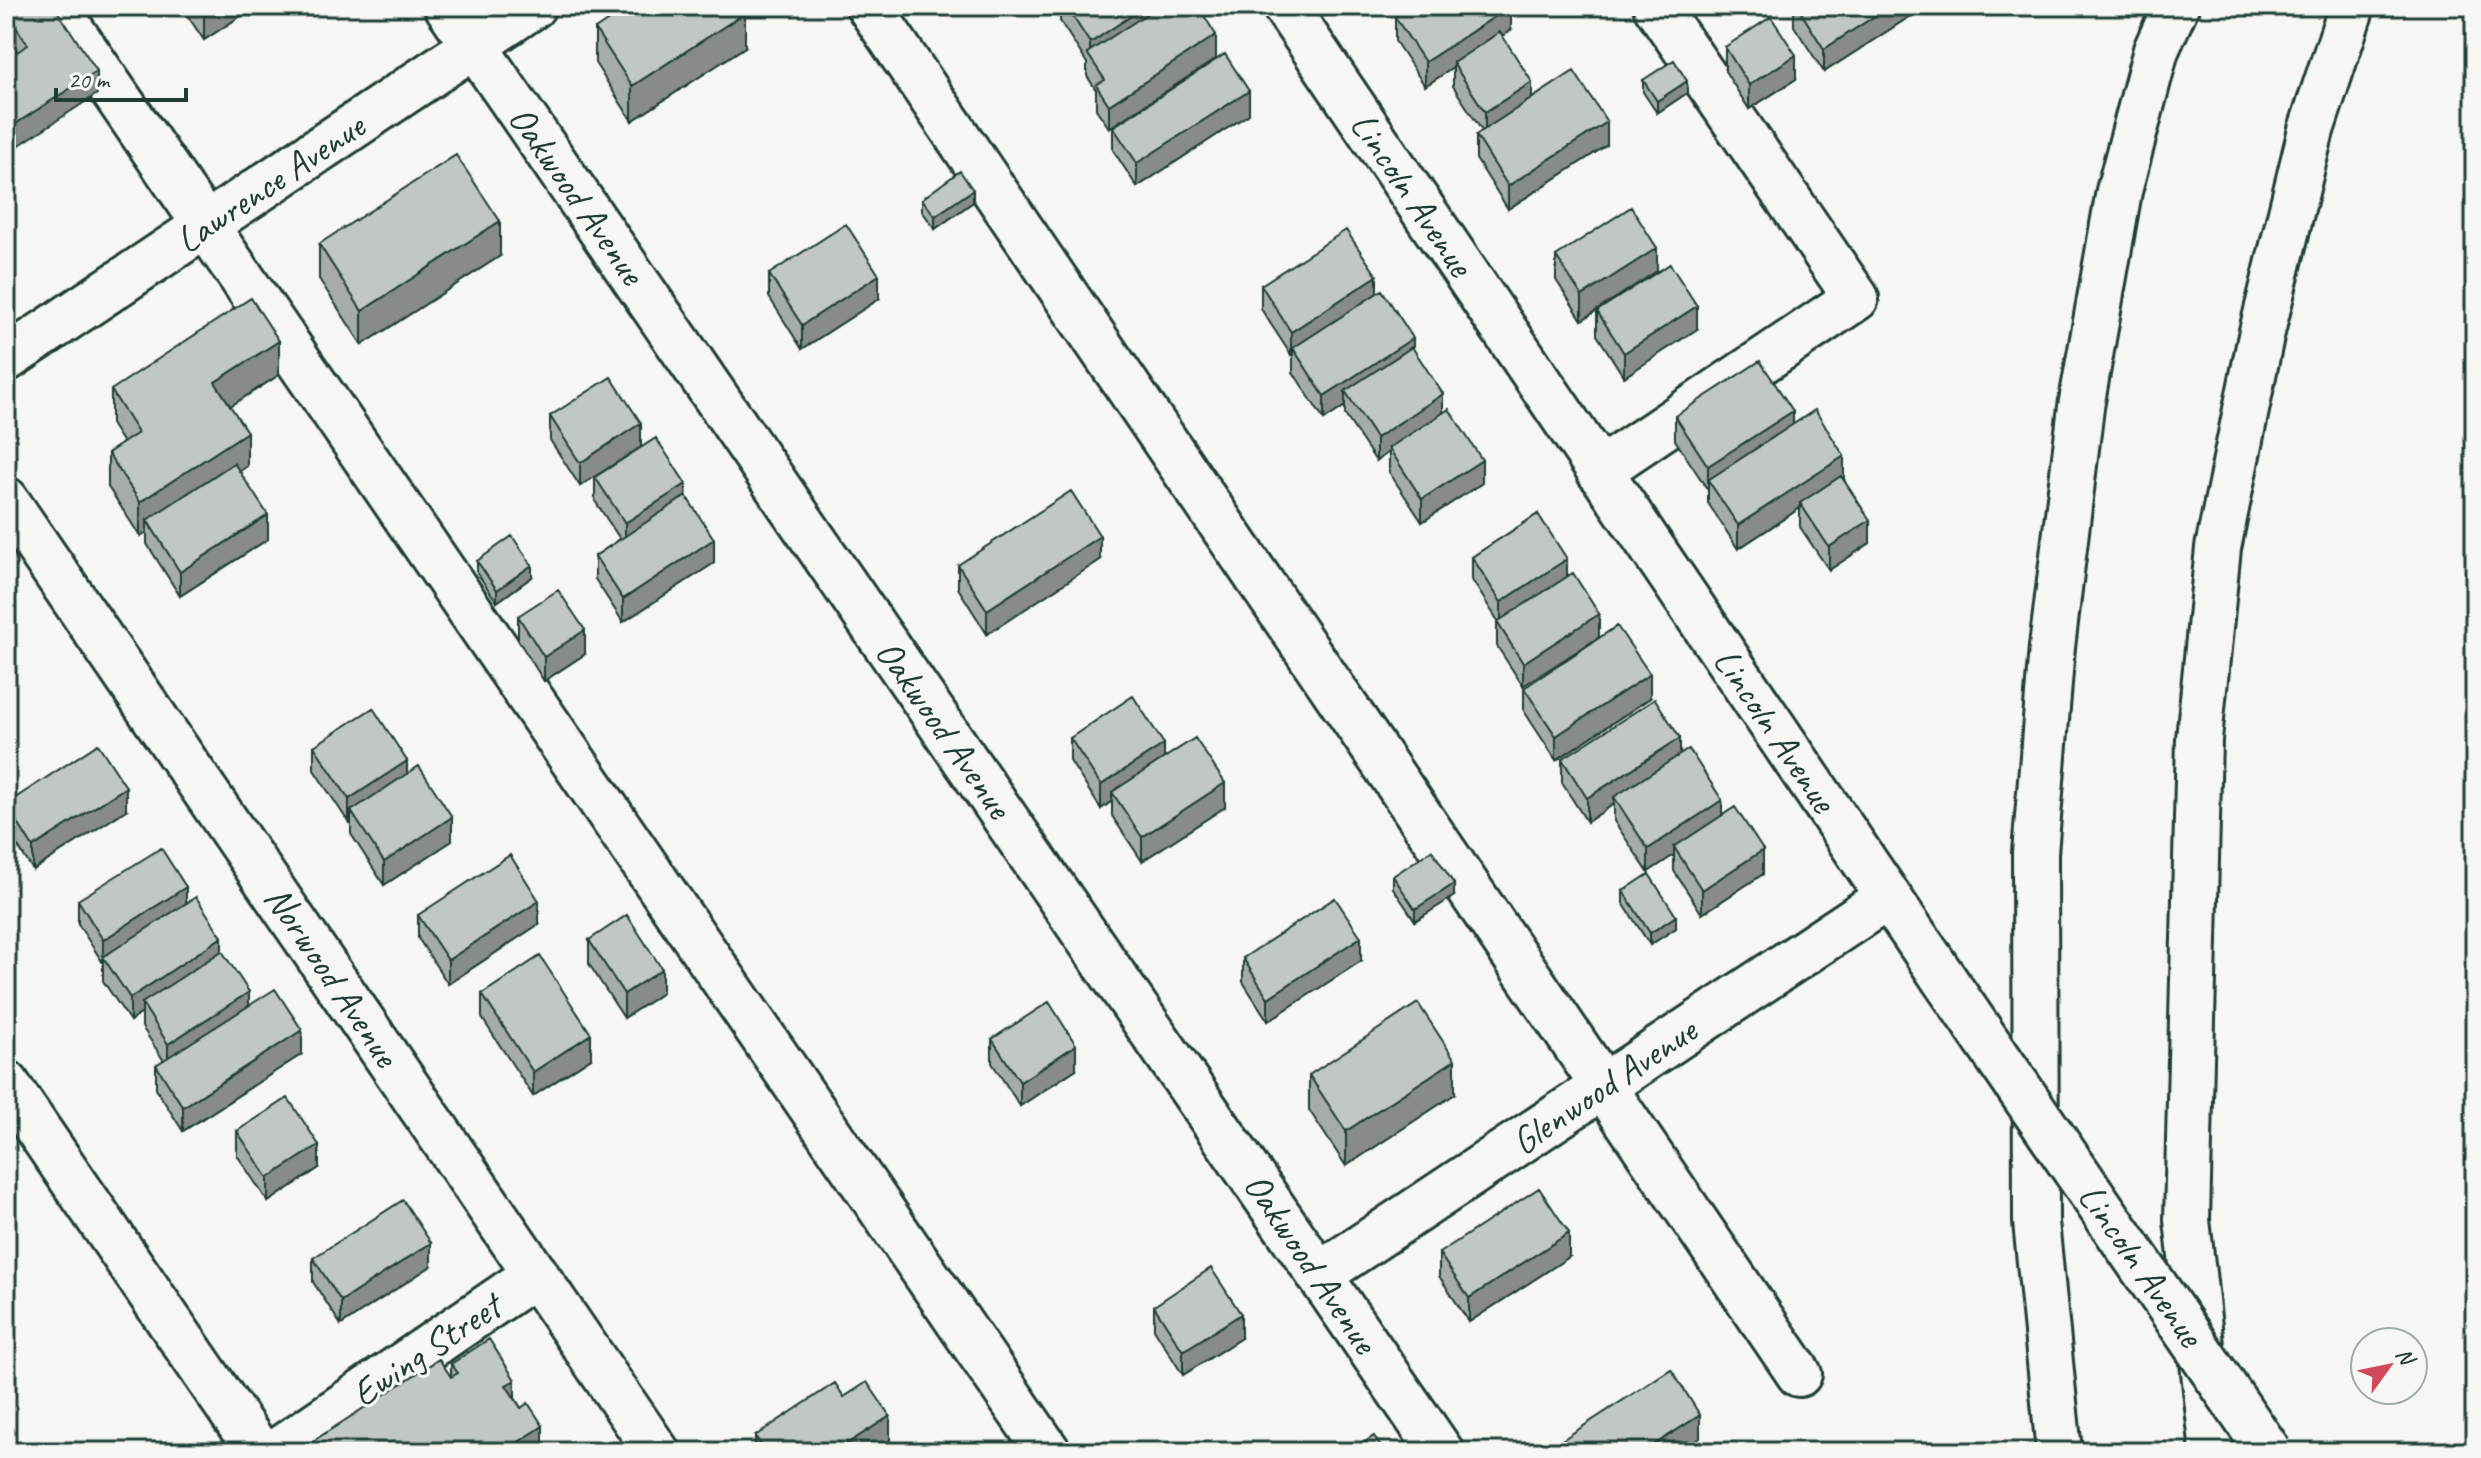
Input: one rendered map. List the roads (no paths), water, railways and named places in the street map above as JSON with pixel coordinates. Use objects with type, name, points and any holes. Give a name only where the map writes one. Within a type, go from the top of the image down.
[{"type":"main road","points":[[55,6],[1048,1452]]},
{"type":"main road","name":"Oakwood Avenue","points":[[447,6],[1441,1452]]},
{"type":"main road","name":"Lawrence Avenue","points":[[6,359],[533,6]]},
{"type":"main road","points":[[869,6],[1799,1374]]},
{"type":"main road","name":"Lincoln Avenue","points":[[1285,6],[1888,897],[2269,1452]]},
{"type":"main road","points":[[1599,471],[1856,298],[1656,6]]},
{"type":"main road","points":[[2156,6],[2156,50]]},
{"type":"main road","points":[[2059,1452],[2036,1222],[2035,853],[2052,647],[2081,407],[2119,191],[2156,50],[2176,6]]},
{"type":"main road","points":[[2213,1452],[2187,1220],[2199,739],[2218,548],[2261,336],[2311,130],[2352,6]]},
{"type":"main road","name":"Norwood Avenue","points":[[6,500],[657,1452]]},
{"type":"main road","name":"Glenwood Avenue","points":[[1319,1275],[1888,897]]},
{"type":"main road","points":[[6,1083],[259,1452]]},
{"type":"main road","name":"Ewing Street","points":[[276,1452],[536,1274]]}]
